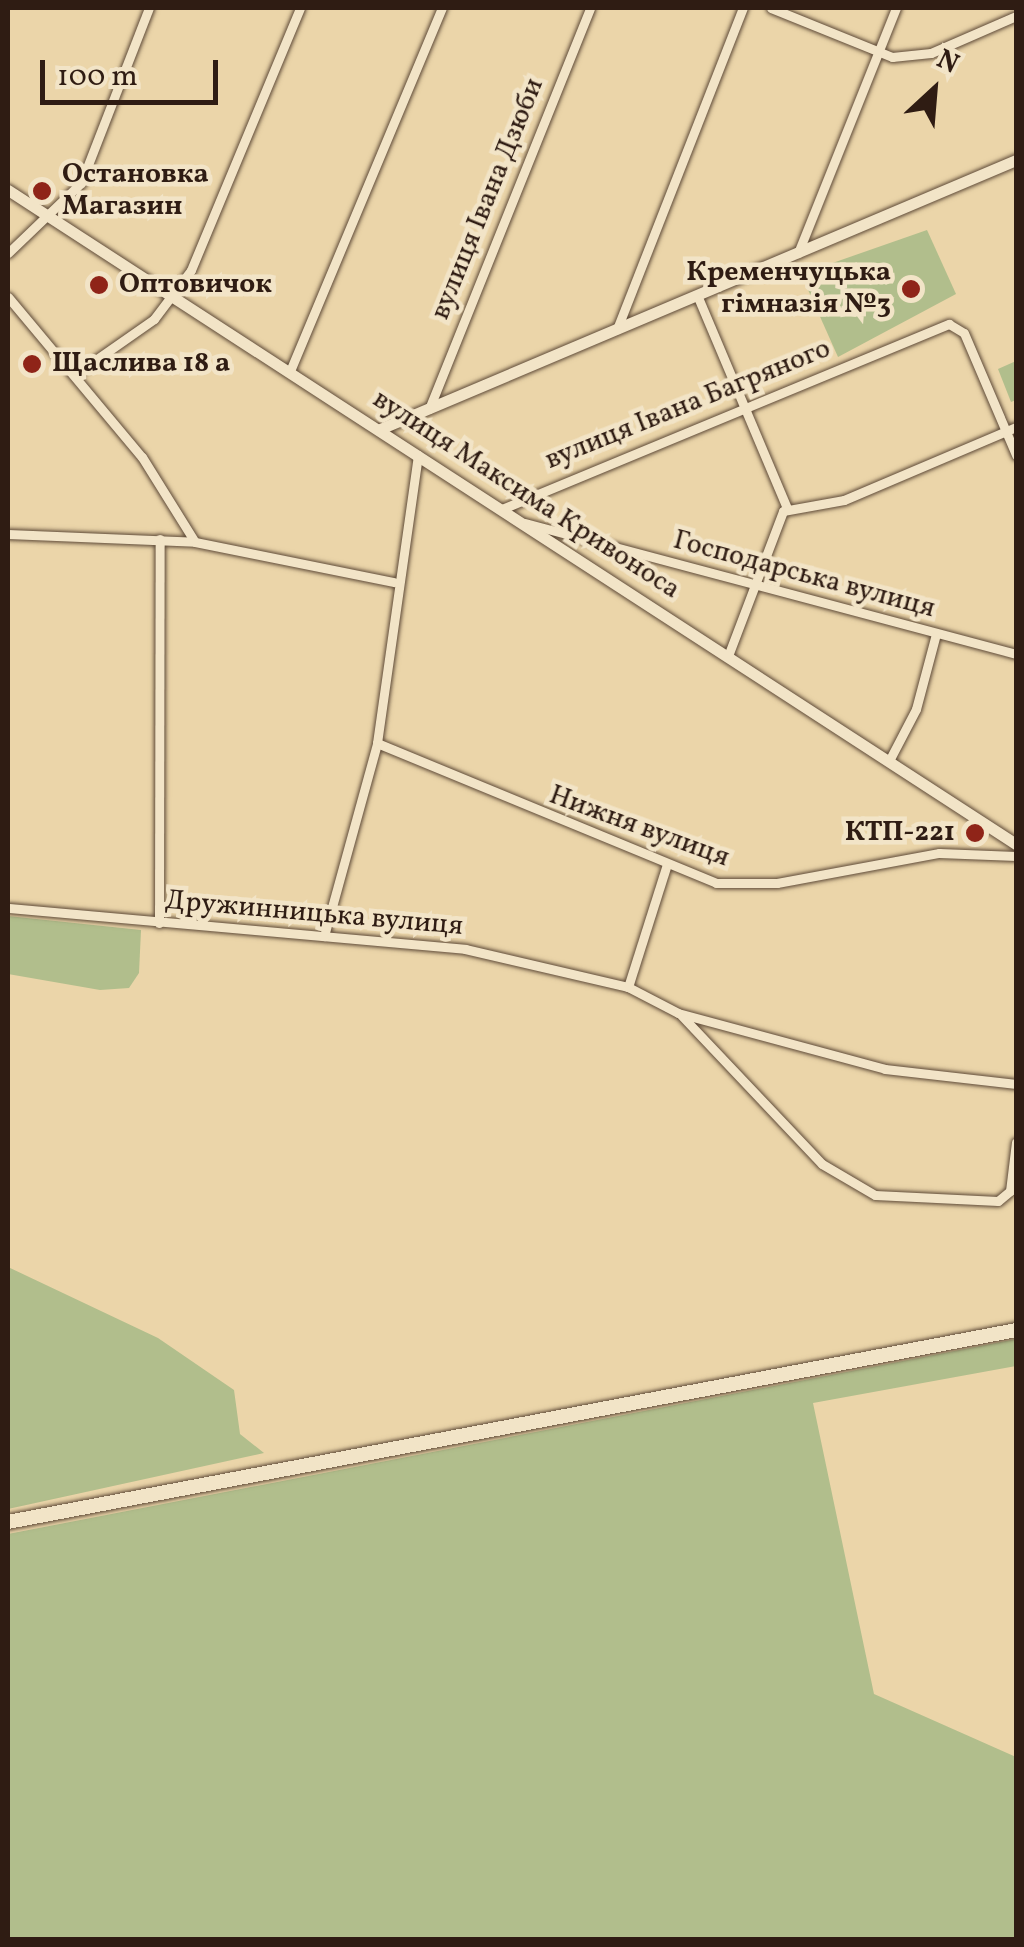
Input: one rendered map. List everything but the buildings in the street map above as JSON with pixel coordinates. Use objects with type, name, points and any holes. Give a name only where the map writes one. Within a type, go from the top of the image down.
[{"type":"main road","points":[[8,1522],[1016,1330]]},
{"type":"street","points":[[8,253],[50,217],[87,172],[150,8]]},
{"type":"street","points":[[77,373],[173,296],[300,8]]},
{"type":"street","points":[[290,372],[442,8]]},
{"type":"street","name":"вулиця Івана Дзюби","points":[[429,408],[590,8]]},
{"type":"street","points":[[617,329],[743,8]]},
{"type":"street","points":[[771,8],[878,52],[930,54],[1016,16]]},
{"type":"street","points":[[798,253],[896,8]]},
{"type":"street","points":[[380,430],[1016,160]]},
{"type":"street","name":"вулиця Максима Кривоноса","points":[[8,190],[1016,844]]},
{"type":"street","points":[[697,295],[788,508],[728,656]]},
{"type":"street","points":[[8,297],[77,373],[194,542]]},
{"type":"street","name":"вулиця Івана Багряного","points":[[502,509],[949,324],[964,333],[1012,429]]},
{"type":"street","points":[[788,508],[844,500],[1012,429],[1016,455]]},
{"type":"street","points":[[324,936],[377,743],[394,582],[418,454]]},
{"type":"street","name":"Господарська вулиця","points":[[523,523],[1016,654]]},
{"type":"street","points":[[8,534],[194,542],[394,582]]},
{"type":"street","points":[[160,539],[160,922]]},
{"type":"street","points":[[890,759],[916,709],[936,634]]},
{"type":"street","name":"Нижня вулиця","points":[[377,743],[666,867],[742,887],[940,853],[1016,856]]},
{"type":"street","points":[[628,987],[666,867]]},
{"type":"street","name":"Дружинницька вулиця","points":[[8,908],[466,949],[628,987],[678,1013],[910,1074],[1016,1084]]},
{"type":"street","points":[[678,1013],[822,1164],[874,1195],[998,1201],[1010,1191],[1016,1142]]},
{"type":"green space","points":[[927,230],[956,294],[838,357],[801,274]]},
{"type":"green space","points":[[1016,361],[1016,400],[1011,402],[998,369]]},
{"type":"green space","points":[[8,916],[141,930],[139,973],[129,988],[100,990],[8,974]]},
{"type":"green space","points":[[8,1267],[158,1338],[234,1390],[240,1434],[264,1453],[8,1509]]},
{"type":"green space","points":[[1016,1339],[1016,1366],[813,1403],[874,1694],[1016,1757],[1016,1939],[8,1939],[8,1534]]},
{"type":"place","name":"Остановка Магазин","points":[[42,191]]},
{"type":"place","name":"Оптовичок","points":[[99,285]]},
{"type":"place","name":"Кременчуцька гімназія №3","points":[[911,289]]},
{"type":"place","name":"Щаслива 18 а","points":[[32,364]]},
{"type":"place","name":"КТП-221","points":[[975,833]]}]
